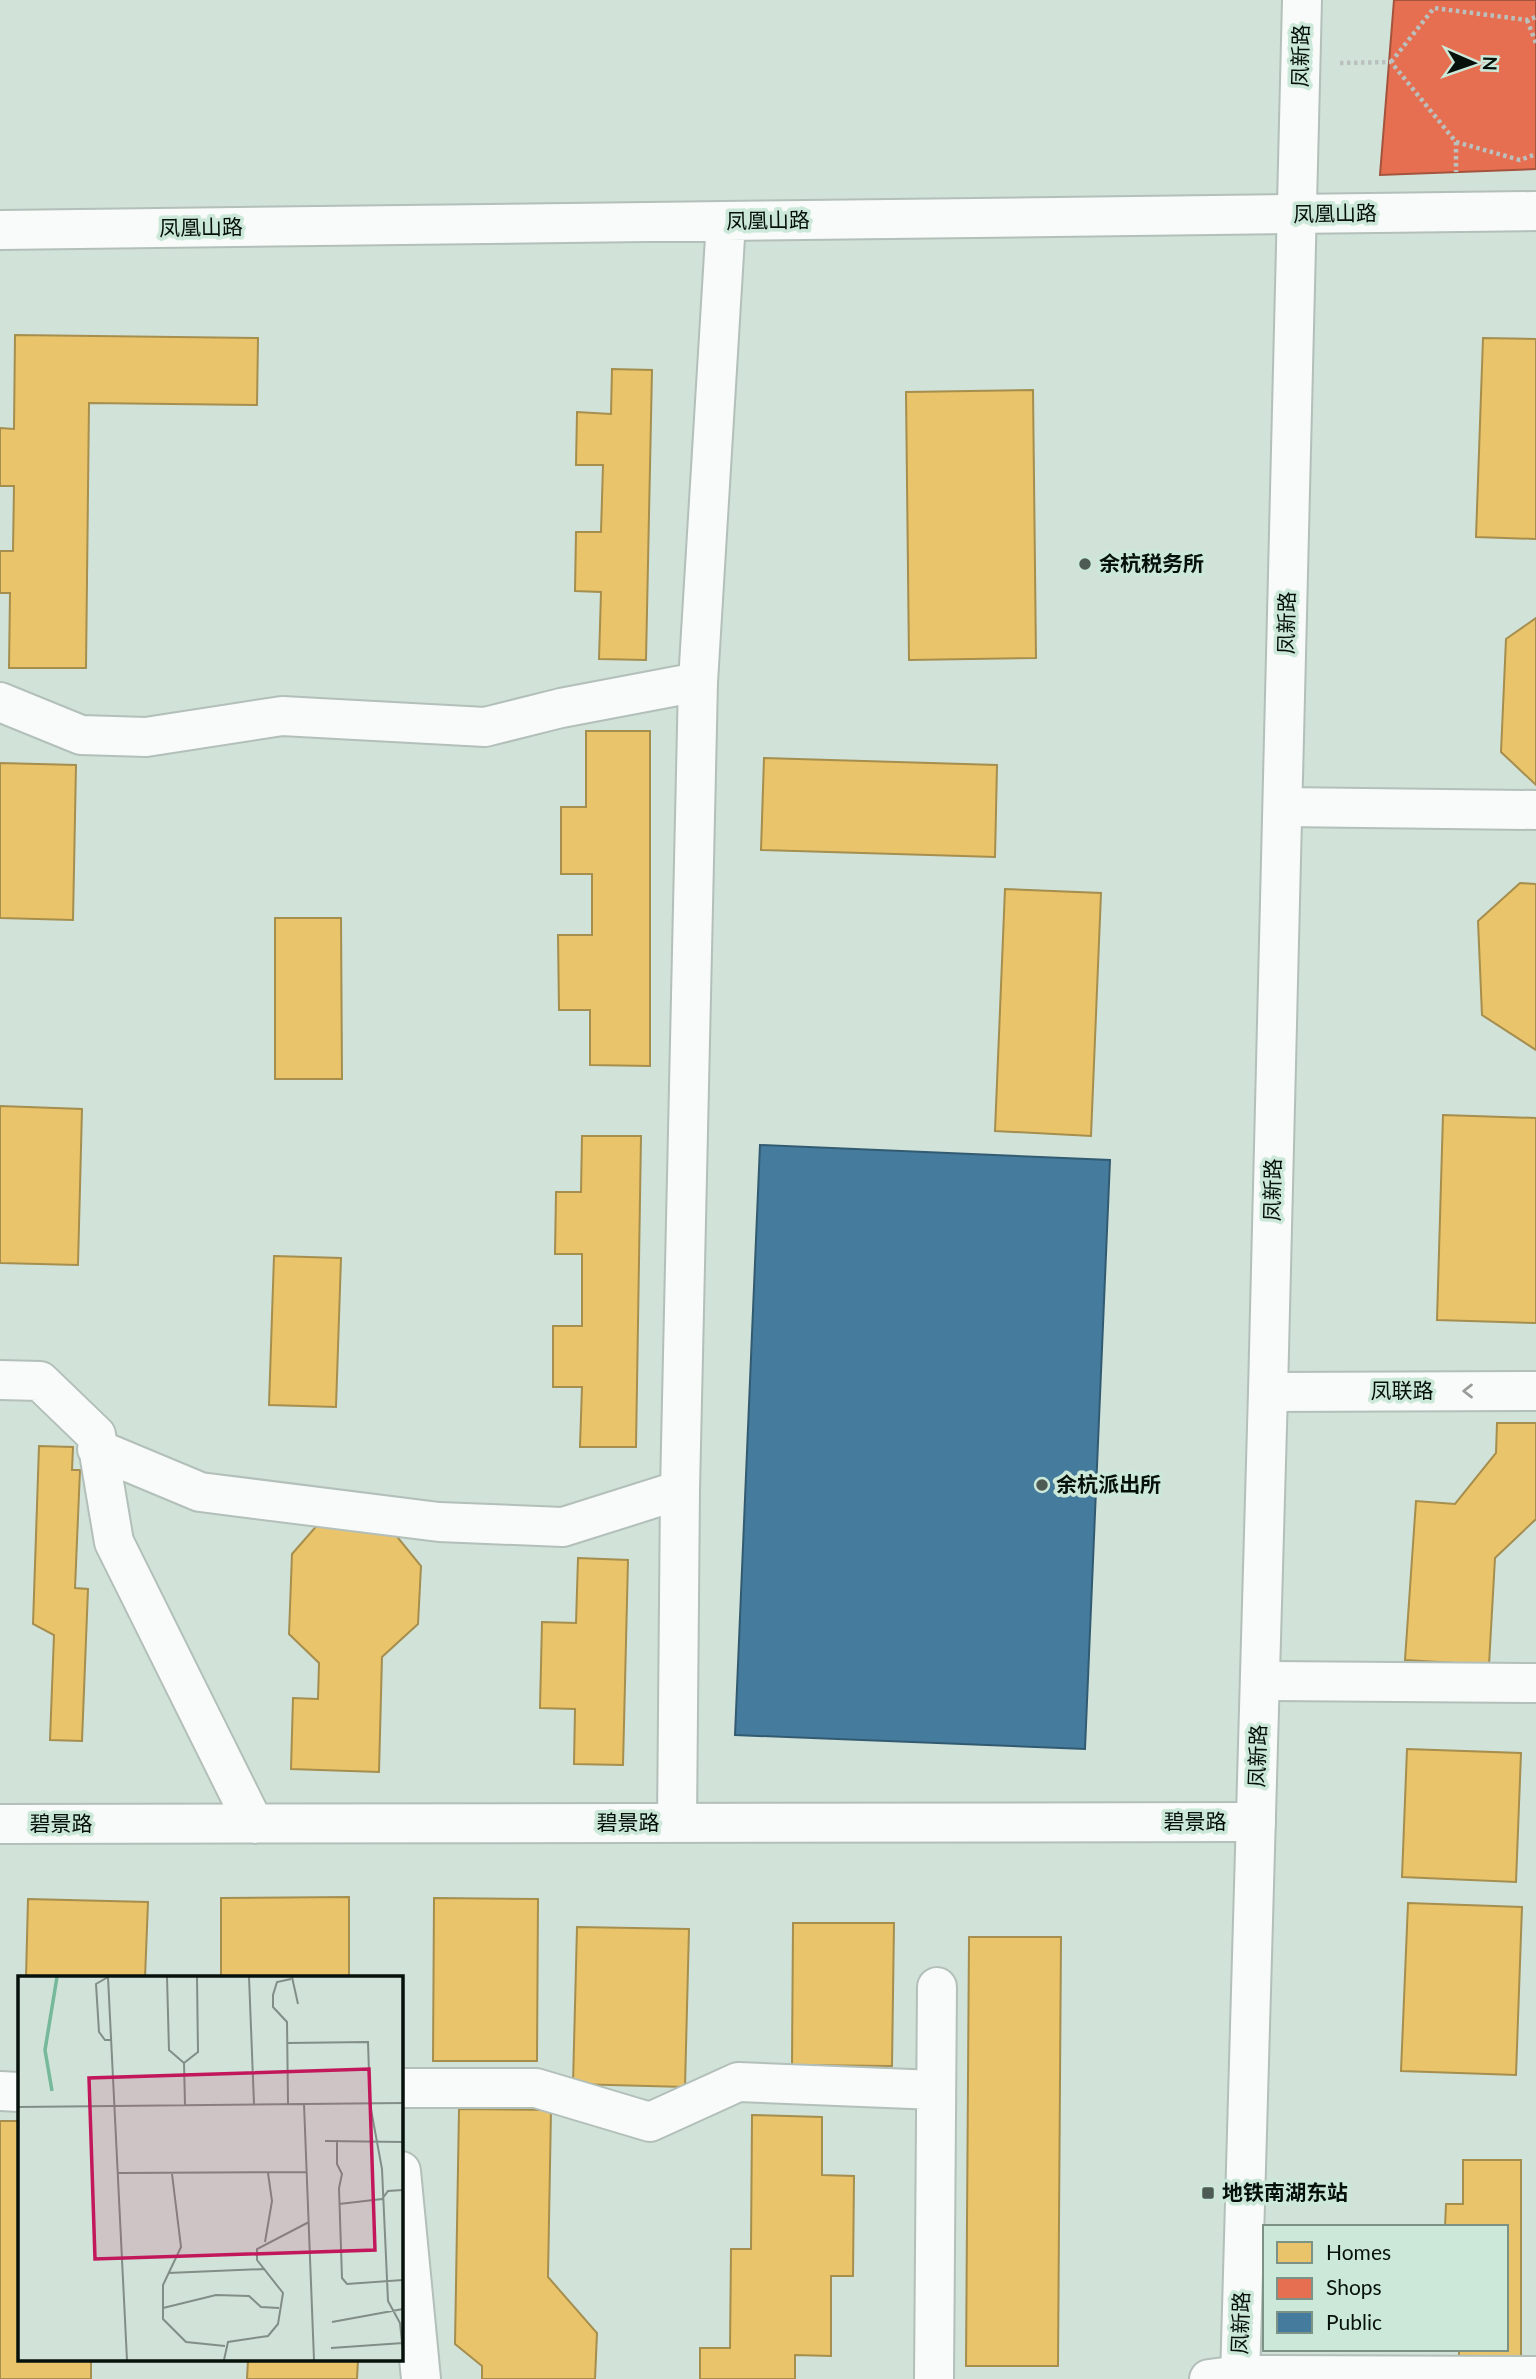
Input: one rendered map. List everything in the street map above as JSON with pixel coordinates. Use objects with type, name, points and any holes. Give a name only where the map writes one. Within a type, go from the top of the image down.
[{"type":"street","name":"凤新路","points":[[1229,2378],[1256,1822],[1302,0]]},
{"type":"street","name":"凤凰山路","points":[[0,230],[1536,211]]},
{"type":"street","points":[[677,1823],[680,1490],[698,682],[726,221]]},
{"type":"street","points":[[0,702],[81,735],[146,737],[282,716],[485,727],[561,708],[698,682]]},
{"type":"street","points":[[1283,807],[1536,810]]},
{"type":"street","points":[[0,1380],[40,1381],[96,1435],[114,1542],[254,1824]]},
{"type":"street","name":"凤联路","points":[[1268,1392],[1536,1391]]},
{"type":"street","points":[[97,1449],[200,1492],[439,1522],[563,1527],[680,1490]]},
{"type":"street","points":[[1260,1681],[1536,1683]]},
{"type":"street","name":"碧景路","points":[[0,1824],[1256,1822]]},
{"type":"street","points":[[934,2379],[937,1987]]},
{"type":"street","points":[[402,2088],[536,2088],[650,2122],[738,2082],[936,2090]]},
{"type":"street","points":[[0,2091],[18,2092]]},
{"type":"street","points":[[402,2181],[421,2379]]},
{"type":"street","points":[[1229,2378],[1536,2376]]},
{"type":"path","points":[[1391,62],[1434,8],[1527,20],[1536,17]]},
{"type":"path","points":[[1527,20],[1536,43]]},
{"type":"path","points":[[1301,63],[1391,62]]},
{"type":"path","points":[[1391,62],[1456,142],[1520,159],[1536,154]]},
{"type":"path","points":[[1456,142],[1457,212]]},
{"type":"building: Homes","points":[[15,335],[258,338],[257,405],[89,403],[86,668],[9,668],[10,593],[0,593],[0,551],[13,551],[14,486],[0,486],[0,428],[14,429]]},
{"type":"building: Homes","points":[[1483,338],[1536,339],[1536,539],[1476,537]]},
{"type":"building: Homes","points":[[612,369],[652,370],[646,660],[599,659],[601,592],[575,591],[576,532],[601,532],[603,465],[576,465],[577,412],[611,414]]},
{"type":"building: Homes","points":[[1033,390],[1036,658],[909,660],[906,392]]},
{"type":"building: Homes","points":[[1536,618],[1536,785],[1501,752],[1506,639]]},
{"type":"building: Homes","points":[[586,731],[650,731],[650,1066],[590,1065],[590,1010],[559,1010],[558,935],[592,935],[592,874],[561,874],[561,807],[586,807]]},
{"type":"building: Homes","points":[[764,758],[997,765],[995,857],[761,850]]},
{"type":"building: Homes","points":[[0,763],[76,765],[73,920],[0,918]]},
{"type":"building: Homes","points":[[1520,883],[1536,884],[1536,1050],[1482,1015],[1478,921]]},
{"type":"building: Homes","points":[[1005,889],[1101,893],[1091,1136],[995,1131]]},
{"type":"building: Homes","points":[[275,918],[341,918],[342,1079],[275,1079]]},
{"type":"building: Homes","points":[[0,1106],[82,1109],[78,1265],[0,1263]]},
{"type":"building: Homes","points":[[1443,1115],[1536,1118],[1536,1323],[1437,1320]]},
{"type":"building: Homes","points":[[582,1136],[641,1136],[636,1447],[580,1447],[582,1387],[553,1387],[553,1326],[582,1326],[582,1254],[555,1254],[556,1192],[581,1192]]},
{"type":"building: Homes","points":[[274,1256],[341,1258],[336,1407],[269,1405]]},
{"type":"building: Homes","points":[[1497,1423],[1536,1423],[1536,1519],[1495,1558],[1489,1665],[1405,1660],[1416,1501],[1455,1504],[1496,1453]]},
{"type":"building: Homes","points":[[39,1446],[73,1447],[72,1470],[80,1470],[75,1588],[88,1589],[82,1741],[50,1740],[54,1635],[33,1624]]},
{"type":"building: Homes","points":[[320,1522],[390,1528],[421,1566],[418,1624],[382,1657],[379,1772],[291,1769],[293,1698],[318,1699],[319,1663],[289,1634],[292,1554]]},
{"type":"building: Homes","points":[[578,1558],[628,1560],[623,1765],[574,1764],[575,1709],[540,1708],[542,1622],[576,1623]]},
{"type":"building: Homes","points":[[1407,1749],[1521,1753],[1516,1882],[1402,1877]]},
{"type":"building: Homes","points":[[349,1897],[349,1976],[221,1976],[221,1898]]},
{"type":"building: Homes","points":[[434,1898],[538,1899],[537,2061],[433,2061]]},
{"type":"building: Homes","points":[[28,1899],[148,1902],[145,1976],[26,1976]]},
{"type":"building: Homes","points":[[1408,1903],[1522,1907],[1516,2075],[1401,2071]]},
{"type":"building: Homes","points":[[793,1923],[894,1923],[892,2066],[792,2065]]},
{"type":"building: Homes","points":[[577,1927],[689,1929],[685,2087],[573,2084]]},
{"type":"building: Homes","points":[[969,1937],[1061,1937],[1058,2366],[966,2366]]},
{"type":"building: Homes","points":[[459,2109],[551,2110],[548,2277],[597,2333],[595,2379],[482,2379],[482,2366],[455,2344]]},
{"type":"building: Homes","points":[[752,2115],[822,2117],[822,2175],[854,2176],[853,2276],[831,2276],[831,2356],[795,2355],[795,2379],[700,2379],[700,2348],[730,2348],[731,2249],[751,2249]]},
{"type":"building: Homes","points":[[0,2121],[18,2121],[18,2362],[91,2362],[91,2379],[0,2379]]},
{"type":"building: Homes","points":[[1463,2160],[1521,2160],[1521,2357],[1459,2357],[1459,2351],[1508,2351],[1508,2225],[1445,2225],[1446,2204],[1463,2204]]},
{"type":"building: Homes","points":[[248,2362],[358,2362],[357,2379],[247,2379]]},
{"type":"building: Shops","points":[[1394,0],[1536,0],[1536,169],[1380,175]]},
{"type":"building: Public","points":[[760,1145],[1110,1160],[1085,1749],[735,1735]]},
{"type":"place","name":"余杭税务所","points":[[1085,564]]},
{"type":"place","name":"余杭派出所","points":[[1042,1485]]},
{"type":"place","name":"地铁南湖东站","points":[[1208,2193]]}]
